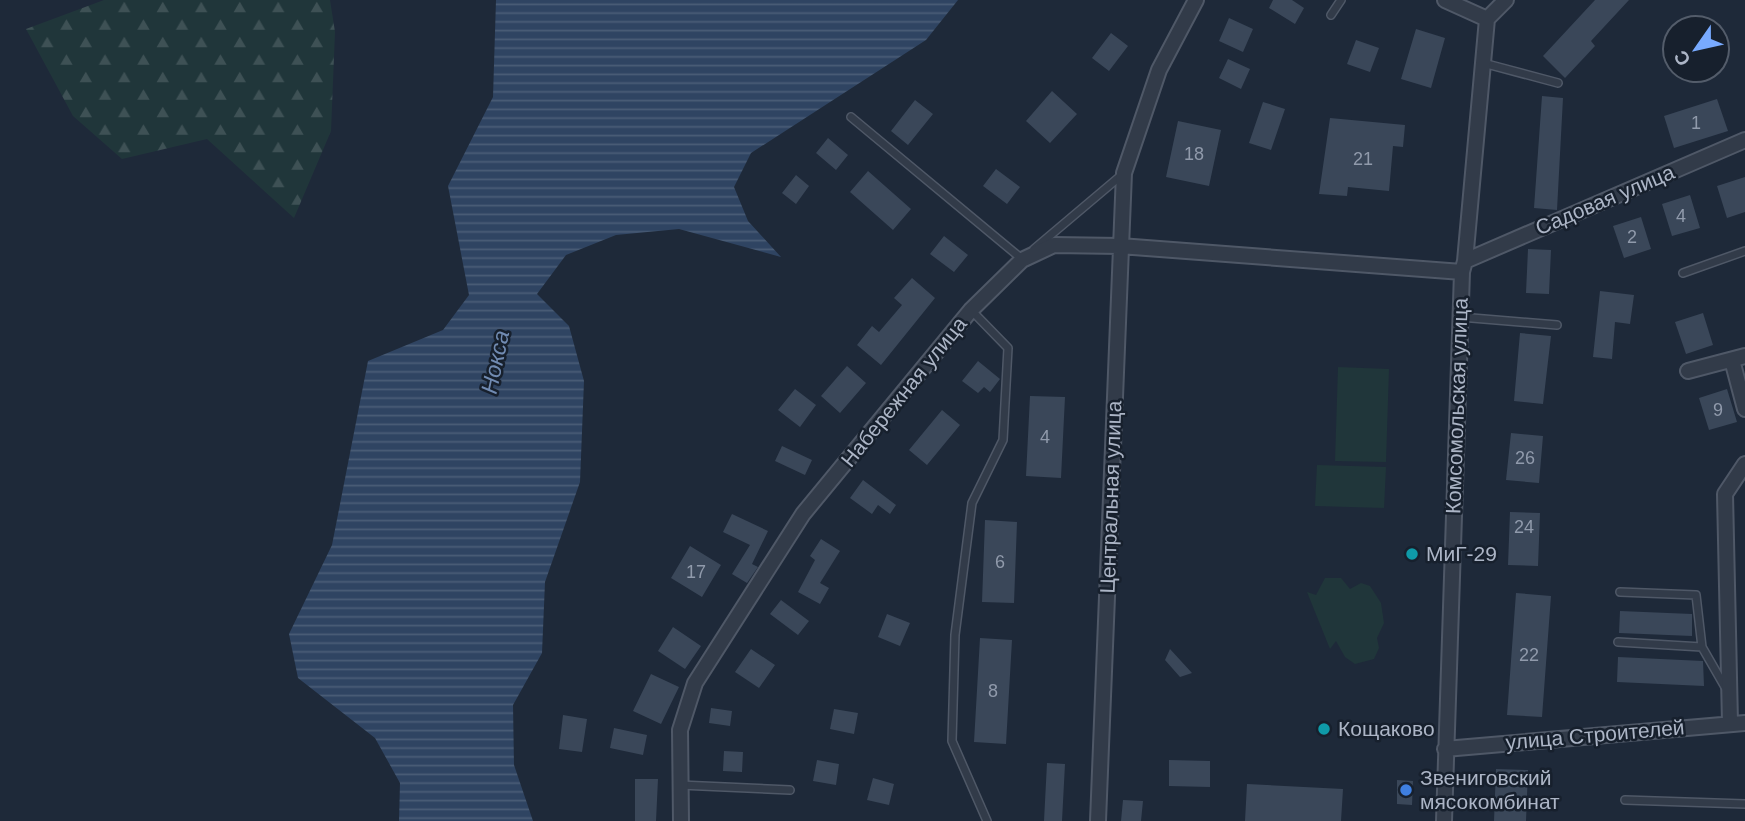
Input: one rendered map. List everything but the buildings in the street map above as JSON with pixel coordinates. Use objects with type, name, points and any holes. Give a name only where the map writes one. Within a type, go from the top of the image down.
[{"type":"street","points":[[1124,173],[1159,70],[1196,0]]},
{"type":"street","points":[[1445,0],[1487,19],[1506,0]]},
{"type":"street","name":"Комсомольская улица","points":[[1444,821],[1460,317],[1487,19]]},
{"type":"street","name":"Садовая улица","points":[[1464,266],[1745,140]]},
{"type":"street","name":"Центральная улица","points":[[1098,821],[1124,173]]},
{"type":"street","points":[[1022,260],[1054,245],[1120,246],[1464,266]]},
{"type":"street","name":"Набережная улица","points":[[681,821],[680,730],[695,683],[803,514],[971,310],[1022,260]]},
{"type":"street","points":[[1688,371],[1739,358],[1745,410]]},
{"type":"street","points":[[1738,723],[1730,695],[1725,494],[1745,464]]},
{"type":"street","name":"улица Строителей","points":[[1445,749],[1738,723]]},
{"type":"lane","points":[[1331,15],[1340,0]]},
{"type":"lane","points":[[1483,63],[1558,83]]},
{"type":"lane","points":[[851,117],[1022,260]]},
{"type":"lane","name":"Набережная улица","points":[[1022,260],[1124,173]]},
{"type":"lane","points":[[1683,273],[1745,251]]},
{"type":"lane","points":[[971,310],[1008,348],[1003,392],[1003,440],[972,503],[955,635],[952,740],[987,821]]},
{"type":"lane","points":[[1460,317],[1557,325]]},
{"type":"lane","points":[[1620,592],[1696,595],[1702,647],[1730,695]]},
{"type":"lane","points":[[1618,642],[1702,647]]},
{"type":"lane","points":[[680,785],[790,790]]},
{"type":"lane","points":[[1625,800],[1745,804]]},
{"type":"green space","points":[[104,0],[330,0],[335,32],[331,131],[294,218],[207,139],[122,159],[73,116],[26,29]]},
{"type":"green space","points":[[1338,367],[1389,369],[1386,462],[1335,461]]},
{"type":"green space","points":[[1317,465],[1386,467],[1384,508],[1315,506]]},
{"type":"green space","points":[[1325,578],[1341,578],[1350,589],[1361,583],[1370,586],[1381,603],[1384,623],[1377,638],[1379,648],[1374,659],[1355,664],[1345,657],[1336,641],[1330,649],[1307,592],[1316,595]]},
{"type":"water","name":"Нокса","points":[[496,0],[958,0],[926,40],[751,153],[734,187],[748,221],[781,257],[679,229],[616,235],[566,255],[537,294],[569,326],[584,381],[580,482],[545,582],[542,653],[513,705],[514,765],[533,821],[399,821],[400,783],[375,738],[298,678],[289,634],[332,545],[368,361],[443,330],[469,295],[448,186],[493,97]]},
{"type":"place","name":"МиГ-29","points":[[1412,554]]},
{"type":"place","name":"Кощаково","points":[[1324,729]]},
{"type":"place","name":"Звениговский мясокомбинат","points":[[1406,790]]}]
